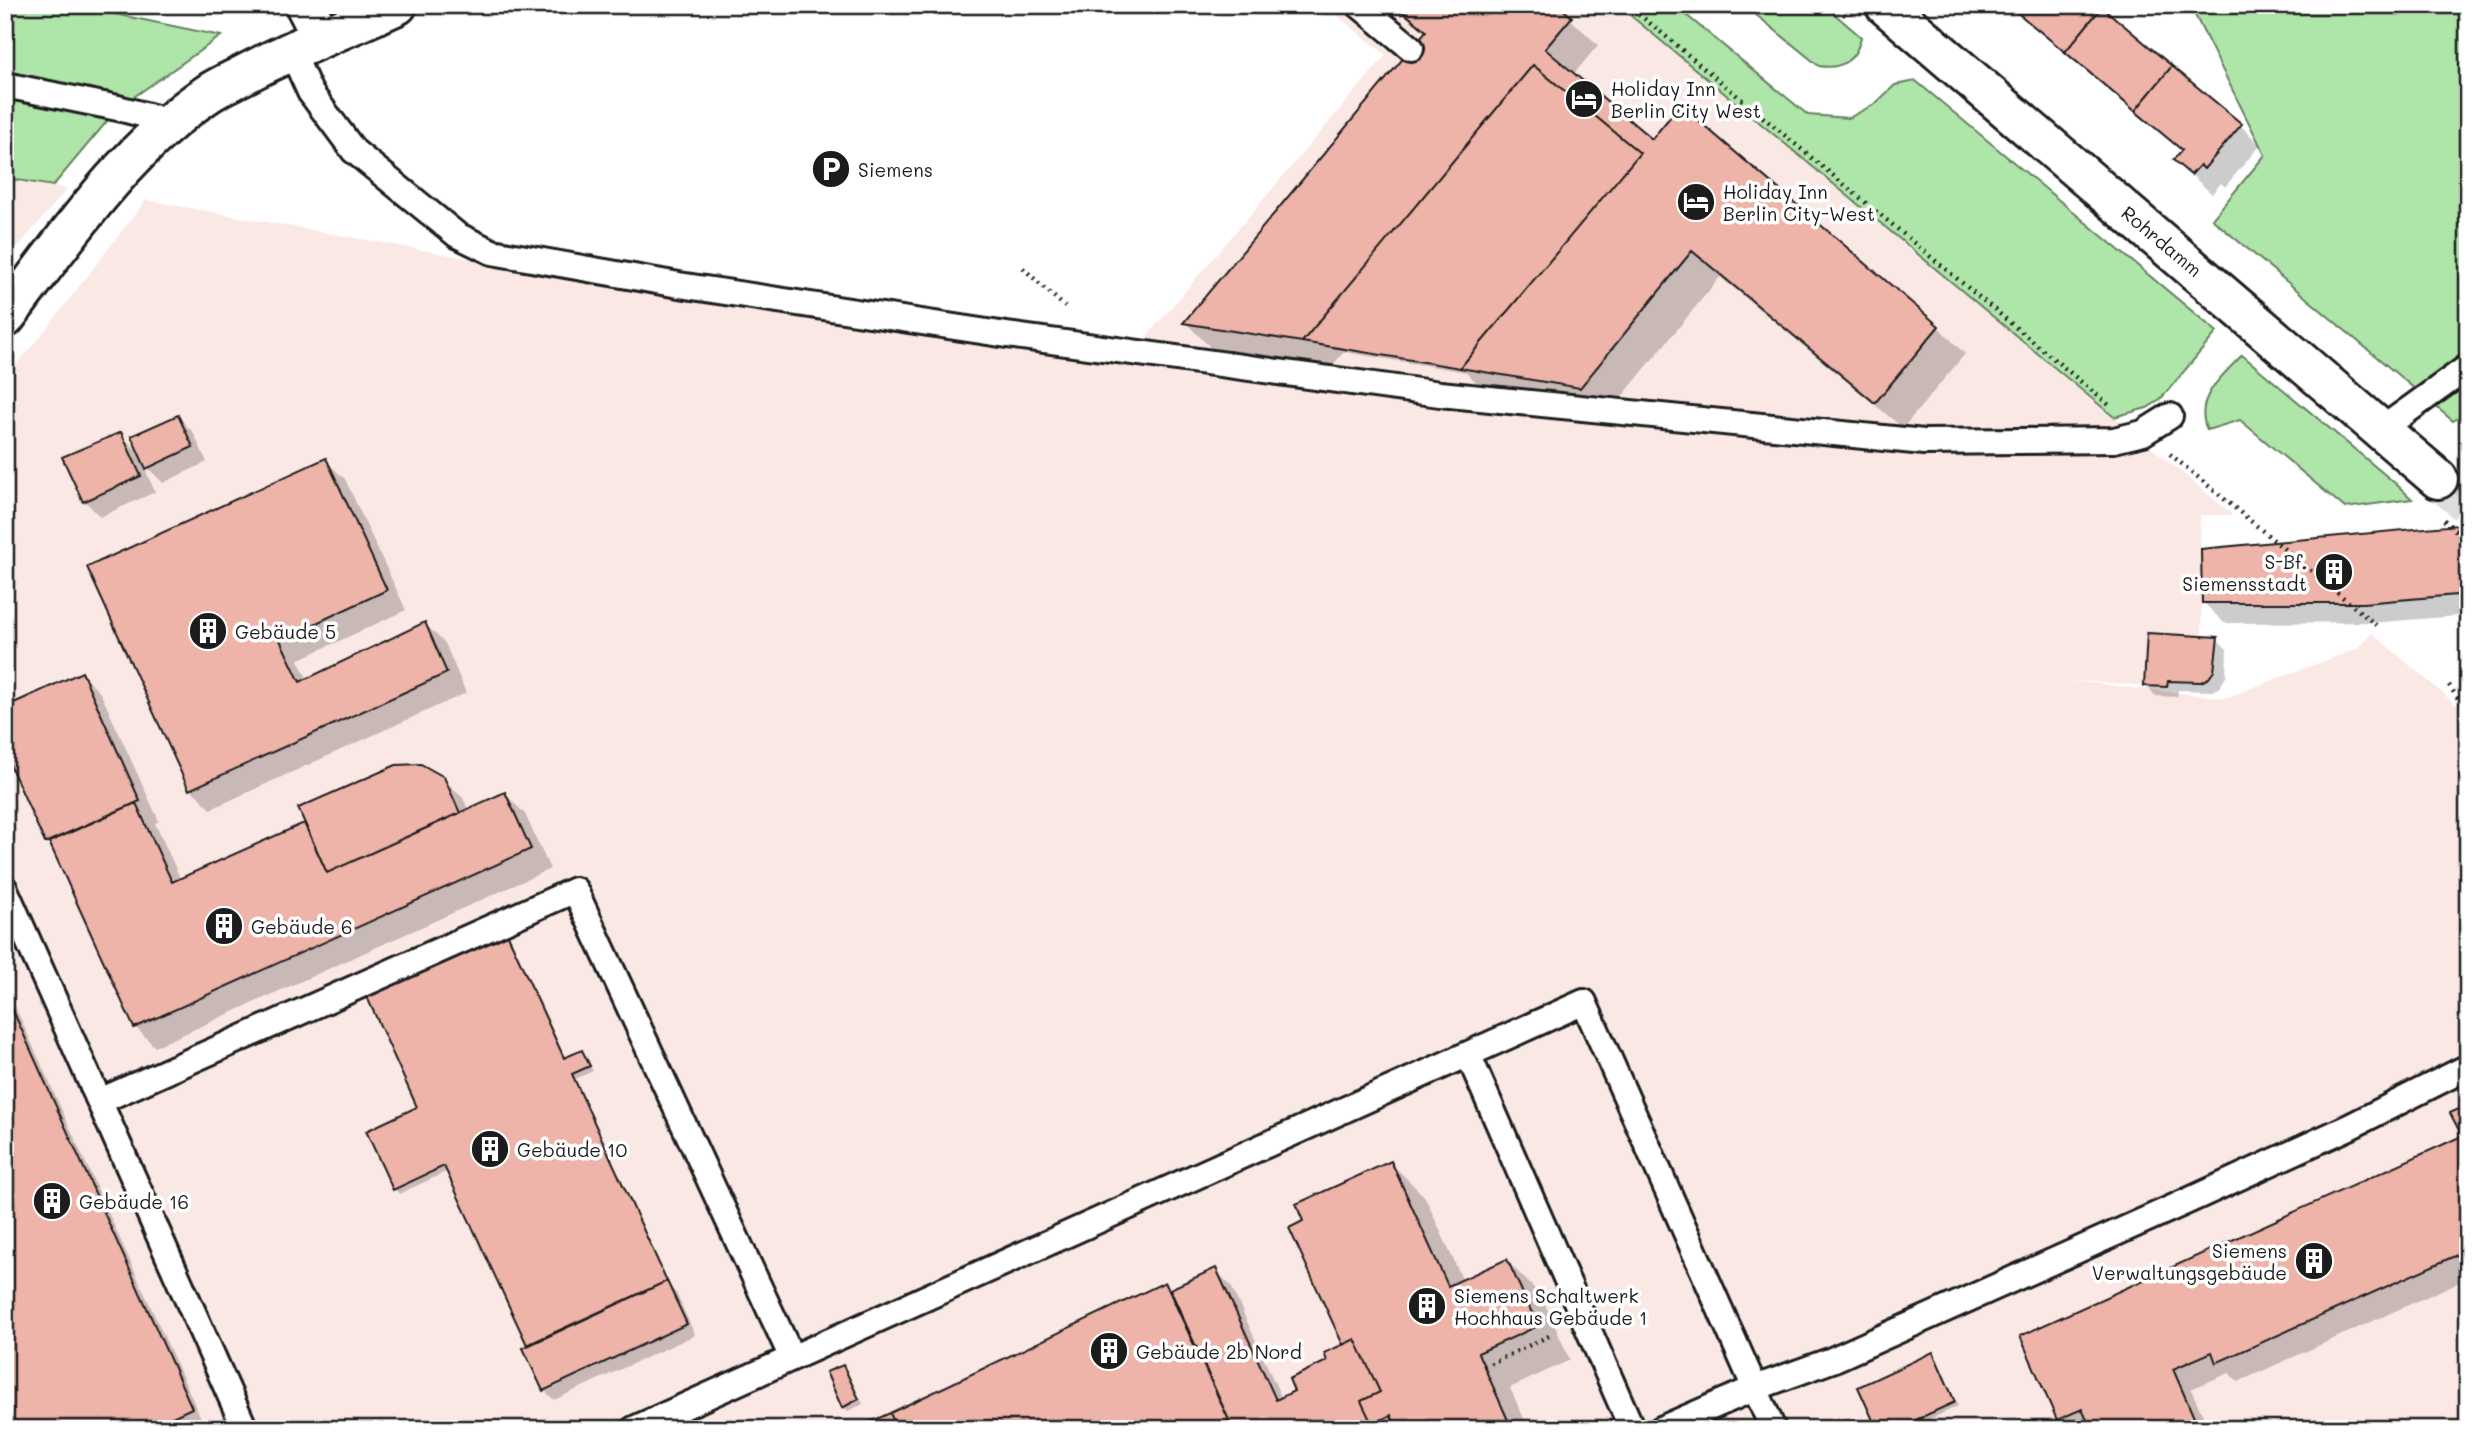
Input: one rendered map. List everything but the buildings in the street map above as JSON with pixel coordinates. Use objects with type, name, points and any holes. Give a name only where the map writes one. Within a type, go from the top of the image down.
[{"type":"main road","points":[[5,318],[82,216],[121,171],[172,122],[209,93],[306,30],[397,5]]},
{"type":"main road","name":"Rohrdamm","points":[[1885,5],[2438,479]]},
{"type":"lane","points":[[1359,5],[1411,48]]},
{"type":"lane","points":[[306,30],[310,92],[354,151],[457,235],[492,252],[679,285],[1007,335],[1440,394],[1924,442],[2114,440],[2143,433],[2170,416]]},
{"type":"lane","points":[[5,85],[172,122]]},
{"type":"lane","points":[[2382,429],[2468,367]]},
{"type":"lane","points":[[5,889],[245,1429]]},
{"type":"lane","points":[[100,1101],[575,890],[792,1358]]},
{"type":"lane","points":[[634,1429],[1584,1002],[1773,1429]]},
{"type":"lane","points":[[1468,1054],[1632,1429]]},
{"type":"lane","points":[[1661,1429],[1755,1388],[1832,1360],[2192,1199],[2349,1127],[2468,1067]]},
{"type":"path","points":[[1628,5],[2376,625]]},
{"type":"path","points":[[1023,268],[1068,310]]},
{"type":"path","points":[[2449,685],[2468,714]]},
{"type":"path","points":[[1485,1367],[1584,1318]]},
{"type":"path","points":[[1920,1418],[1925,1429]]},
{"type":"shaded area","points":[[1324,5],[1618,5],[2233,515],[2200,515],[2202,636],[2218,637],[2216,667],[2209,678],[2192,683],[2168,681],[2167,687],[2062,680],[2225,698],[2359,648],[2372,633],[2468,715],[2468,1429],[5,1429],[5,378],[146,200],[477,260],[1005,347],[1126,361],[1386,55]]},
{"type":"shaded area","points":[[5,178],[67,189],[17,248],[5,272]]},
{"type":"green space","points":[[5,5],[72,5],[221,36],[118,108],[53,186],[5,178]]},
{"type":"green space","points":[[1618,5],[1674,5],[1808,115],[1849,118],[1876,103],[1895,85],[1916,81],[2217,332],[2160,400],[2147,408],[2114,417]]},
{"type":"green space","points":[[1744,5],[1824,5],[1861,37],[1859,45],[1847,61],[1835,66],[1819,66]]},
{"type":"green space","points":[[2190,5],[2468,5],[2468,412],[2453,421],[2212,219],[2265,155]]},
{"type":"green space","points":[[2242,355],[2412,499],[2345,508],[2240,420],[2207,430],[2204,408],[2207,398],[2218,380]]},
{"type":"tunnel","points":[[2438,479],[2468,506]]},
{"type":"place","name":"Holiday Inn Berlin City West","points":[[1584,99]]},
{"type":"place","name":"Siemens","points":[[831,169]]},
{"type":"place","name":"Holiday Inn Berlin City-West","points":[[1696,202]]},
{"type":"place","name":"S-Bf. Siemensstadt","points":[[2334,572]]},
{"type":"place","name":"Gebäude 5","points":[[208,631]]},
{"type":"place","name":"Gebäude 6","points":[[224,926]]},
{"type":"place","name":"Gebäude 10","points":[[490,1149]]},
{"type":"place","name":"Gebäude 16","points":[[52,1201]]},
{"type":"place","name":"Siemens Verwaltungsgebäude","points":[[2314,1261]]},
{"type":"place","name":"Siemens Schaltwerk Hochhaus Gebäude 1","points":[[1427,1306]]},
{"type":"place","name":"Gebäude 2b Nord","points":[[1109,1351]]}]
